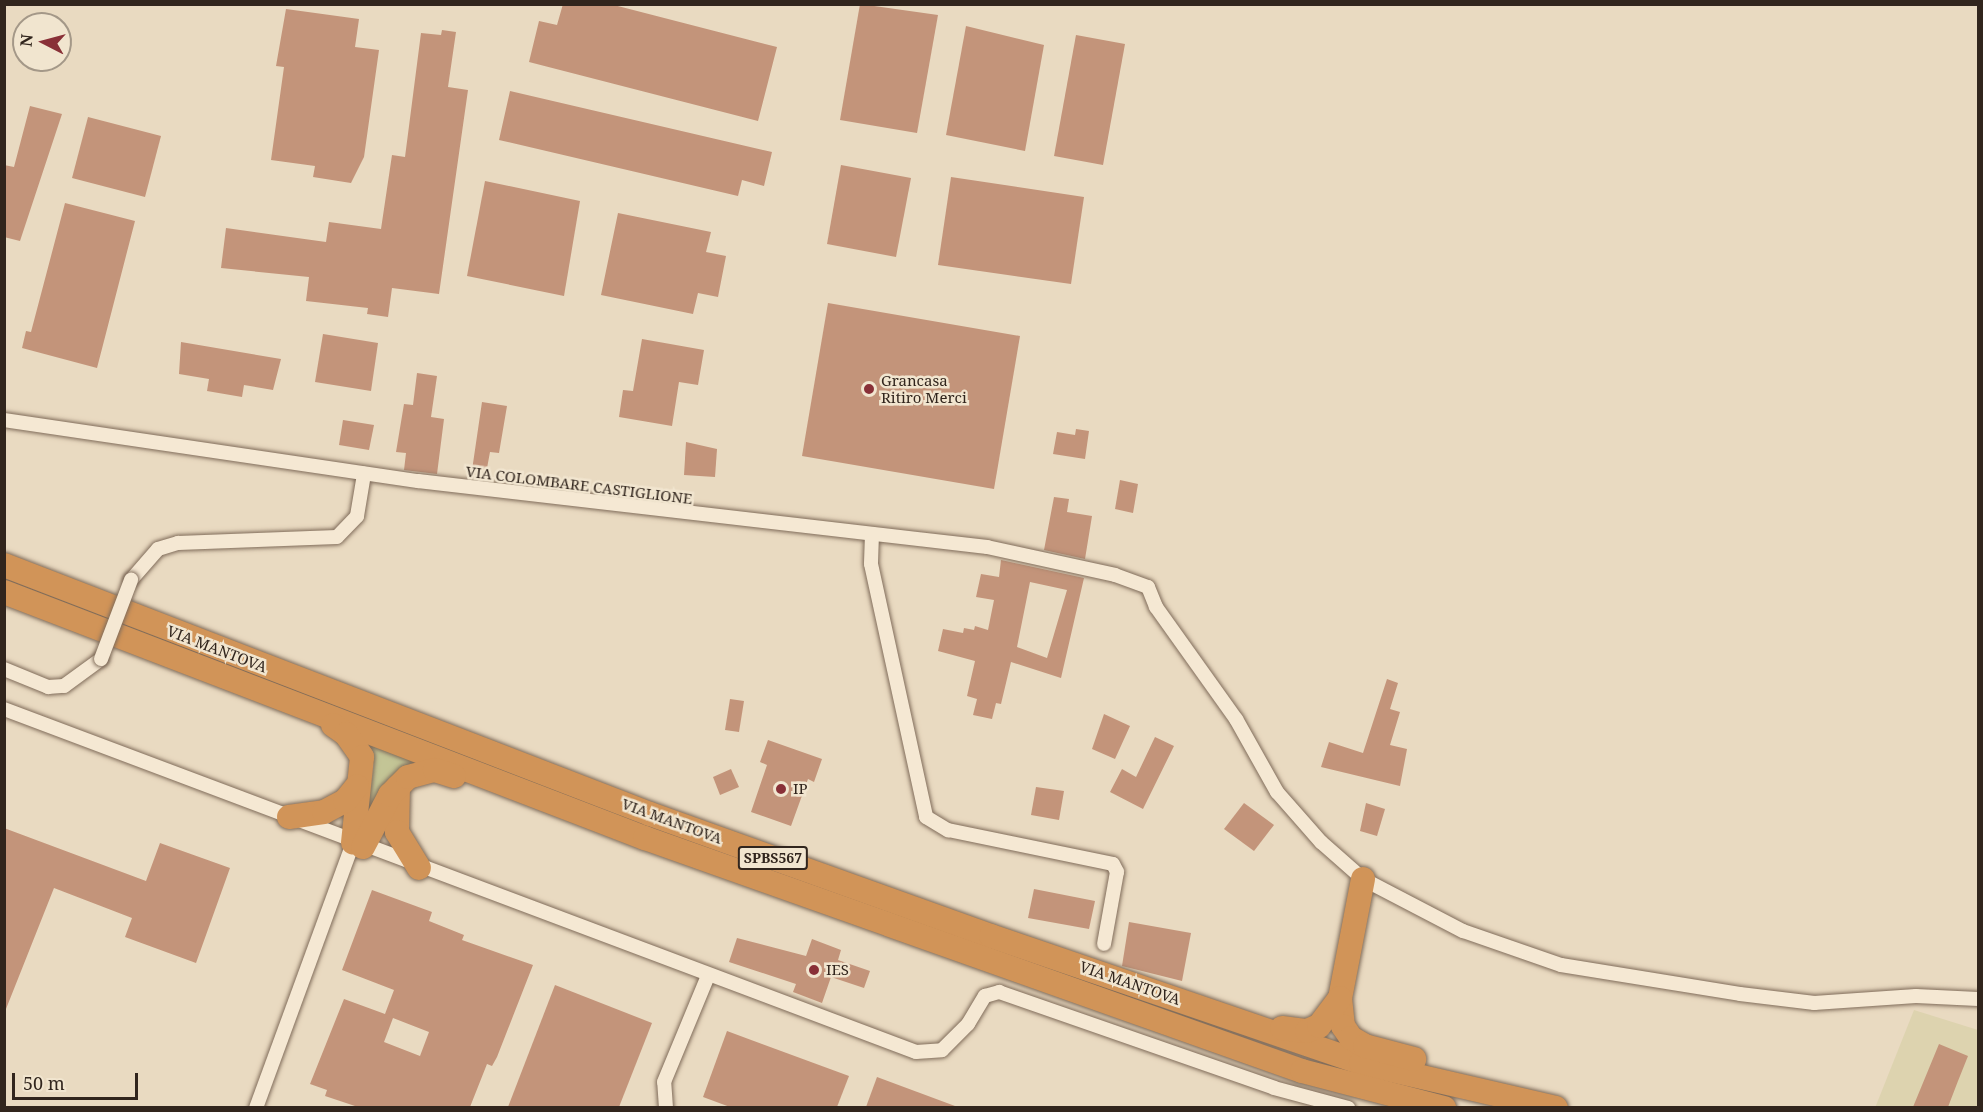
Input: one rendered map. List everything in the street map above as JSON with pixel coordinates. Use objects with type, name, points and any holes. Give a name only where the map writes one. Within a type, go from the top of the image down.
[{"type":"highway","name":"VIA MANTOVA","points":[[4,566],[650,814],[1361,1063],[1556,1107]]},
{"type":"highway","name":"VIA MANTOVA","points":[[4,592],[645,838],[1302,1071],[1444,1107]]},
{"type":"highway","points":[[289,817],[324,812],[345,801],[357,786],[362,772],[357,749],[346,734],[316,713]]},
{"type":"highway","points":[[358,845],[398,787],[420,771],[435,770],[495,789],[514,787]]},
{"type":"highway","points":[[357,786],[358,845]]},
{"type":"highway","points":[[398,787],[397,832],[419,868]]},
{"type":"highway","points":[[1363,879],[1340,998],[1343,1026],[1351,1038],[1437,1066],[1508,1097]]},
{"type":"highway","points":[[1245,1022],[1307,1030],[1330,1015],[1340,998]]},
{"type":"street","name":"VIA COLOMBARE CASTIGLIONE","points":[[4,420],[364,474],[1024,553],[1148,587],[1156,607],[1236,719],[1277,792],[1321,842],[1363,879]]},
{"type":"street","points":[[4,669],[48,687],[64,686],[101,659],[131,579],[158,549],[178,543],[337,537],[357,516],[364,474]]},
{"type":"street","points":[[872,534],[871,564],[926,817],[948,830],[1113,864],[1117,872],[1104,944]]},
{"type":"street","points":[[4,709],[419,868],[924,1054],[942,1050],[968,1024],[985,996],[999,992],[1274,1088],[1348,1107]]},
{"type":"street","points":[[260,1106],[358,845]]},
{"type":"street","points":[[1363,879],[1463,931],[1561,965],[1814,1003],[1916,996],[1978,999]]},
{"type":"street","points":[[666,1107],[664,1082],[708,976]]},
{"type":"shaded area","points":[[1914,1010],[1978,1030],[1978,1107],[1875,1108]]},
{"type":"green space","points":[[366,740],[422,762],[366,823],[374,765]]},
{"type":"building","points":[[563,4],[610,4],[777,47],[758,121],[529,62],[539,21],[557,25]]},
{"type":"building","points":[[860,4],[938,15],[917,133],[840,120]]},
{"type":"building","points":[[286,9],[359,19],[355,47],[379,50],[364,157],[351,183],[313,177],[315,166],[271,160],[284,67],[276,66]]},
{"type":"building","points":[[966,26],[1044,45],[1025,151],[946,135]]},
{"type":"building","points":[[442,30],[456,32],[448,87],[468,90],[439,294],[392,288],[388,317],[367,314],[368,308],[306,301],[309,277],[221,268],[226,228],[326,242],[329,222],[381,229],[392,155],[405,157],[421,33],[441,35]]},
{"type":"building","points":[[1076,35],[1125,44],[1103,165],[1054,156]]},
{"type":"building","points":[[510,91],[772,152],[764,186],[742,180],[738,196],[499,140]]},
{"type":"building","points":[[30,106],[62,114],[20,241],[4,237],[4,165],[14,167]]},
{"type":"building","points":[[88,117],[161,136],[145,197],[72,178]]},
{"type":"building","points":[[841,165],[911,178],[896,257],[827,244]]},
{"type":"building","points":[[951,177],[1084,197],[1071,284],[938,265]]},
{"type":"building","points":[[485,181],[580,201],[564,296],[467,276]]},
{"type":"building","points":[[65,203],[135,221],[97,368],[22,348],[26,331],[31,332]]},
{"type":"building","points":[[618,213],[711,232],[706,252],[726,256],[718,297],[698,293],[693,314],[601,295]]},
{"type":"building","points":[[828,303],[1020,336],[994,489],[802,456]]},
{"type":"building","points":[[323,334],[378,343],[371,391],[315,382]]},
{"type":"building","points":[[642,339],[704,350],[698,385],[679,382],[672,426],[619,417],[623,390],[633,391]]},
{"type":"building","points":[[181,342],[281,359],[273,390],[244,385],[242,397],[207,391],[209,379],[179,374]]},
{"type":"building","points":[[417,373],[437,376],[431,417],[444,419],[437,474],[404,470],[406,453],[396,452],[404,404],[413,405]]},
{"type":"building","points":[[482,402],[507,406],[499,453],[490,452],[485,479],[471,477]]},
{"type":"building","points":[[343,420],[374,425],[369,450],[339,445]]},
{"type":"building","points":[[1076,429],[1089,431],[1085,459],[1053,454],[1057,432],[1075,435]]},
{"type":"building","points":[[686,442],[717,449],[715,477],[684,475]]},
{"type":"building","points":[[1120,480],[1138,484],[1133,513],[1115,509]]},
{"type":"building","points":[[1054,497],[1069,499],[1067,512],[1092,516],[1085,559],[1044,550]]},
{"type":"building","points":[[1001,560],[1084,578],[1061,678],[1011,662],[1001,704],[996,703],[992,719],[973,715],[977,699],[967,696],[975,661],[938,651],[943,629],[963,633],[964,628],[974,630],[975,626],[988,630],[994,600],[976,597],[981,574],[999,577]],"holes":[[[1030,582],[1067,590],[1047,658],[1017,647]]]},
{"type":"building","points":[[1387,679],[1398,683],[1390,709],[1400,712],[1390,745],[1407,749],[1400,786],[1321,767],[1329,742],[1363,753]]},
{"type":"building","points":[[730,699],[744,701],[739,732],[725,730]]},
{"type":"building","points":[[1104,714],[1130,726],[1115,759],[1092,749]]},
{"type":"building","points":[[1155,737],[1174,746],[1143,809],[1110,792],[1122,769],[1136,777]]},
{"type":"building","points":[[768,740],[822,759],[814,782],[808,779],[791,826],[751,812],[767,765],[760,762]]},
{"type":"building","points":[[731,769],[739,787],[720,795],[713,777]]},
{"type":"building","points":[[1036,787],[1064,791],[1059,820],[1031,815]]},
{"type":"building","points":[[1244,803],[1274,825],[1254,851],[1224,829]]},
{"type":"building","points":[[1366,803],[1385,809],[1377,836],[1360,831]]},
{"type":"building","points":[[4,828],[146,881],[160,843],[230,868],[196,963],[125,937],[132,918],[54,888],[4,1014]]},
{"type":"building","points":[[1034,889],[1095,901],[1089,929],[1028,918]]},
{"type":"building","points":[[372,890],[432,912],[429,921],[464,935],[462,940],[533,965],[497,1057],[492,1066],[487,1064],[470,1107],[358,1107],[325,1096],[327,1090],[310,1084],[344,999],[385,1014],[394,990],[342,970]],"holes":[[[393,1018],[429,1032],[420,1056],[384,1042]]]},
{"type":"building","points":[[1129,922],[1191,933],[1182,981],[1122,966]]},
{"type":"building","points":[[737,938],[806,956],[812,939],[841,950],[838,960],[870,971],[864,988],[831,977],[822,1003],[793,992],[796,984],[729,962]]},
{"type":"building","points":[[555,985],[652,1023],[619,1107],[508,1107]]},
{"type":"building","points":[[727,1031],[849,1076],[837,1107],[730,1107],[703,1097]]},
{"type":"building","points":[[1939,1044],[1968,1056],[1948,1107],[1913,1107]]},
{"type":"building","points":[[877,1077],[955,1106],[866,1107]]},
{"type":"place","name":"Grancasa Ritiro Merci","points":[[869,389]]},
{"type":"place","name":"IP","points":[[781,789]]},
{"type":"place","name":"IES","points":[[814,970]]}]
